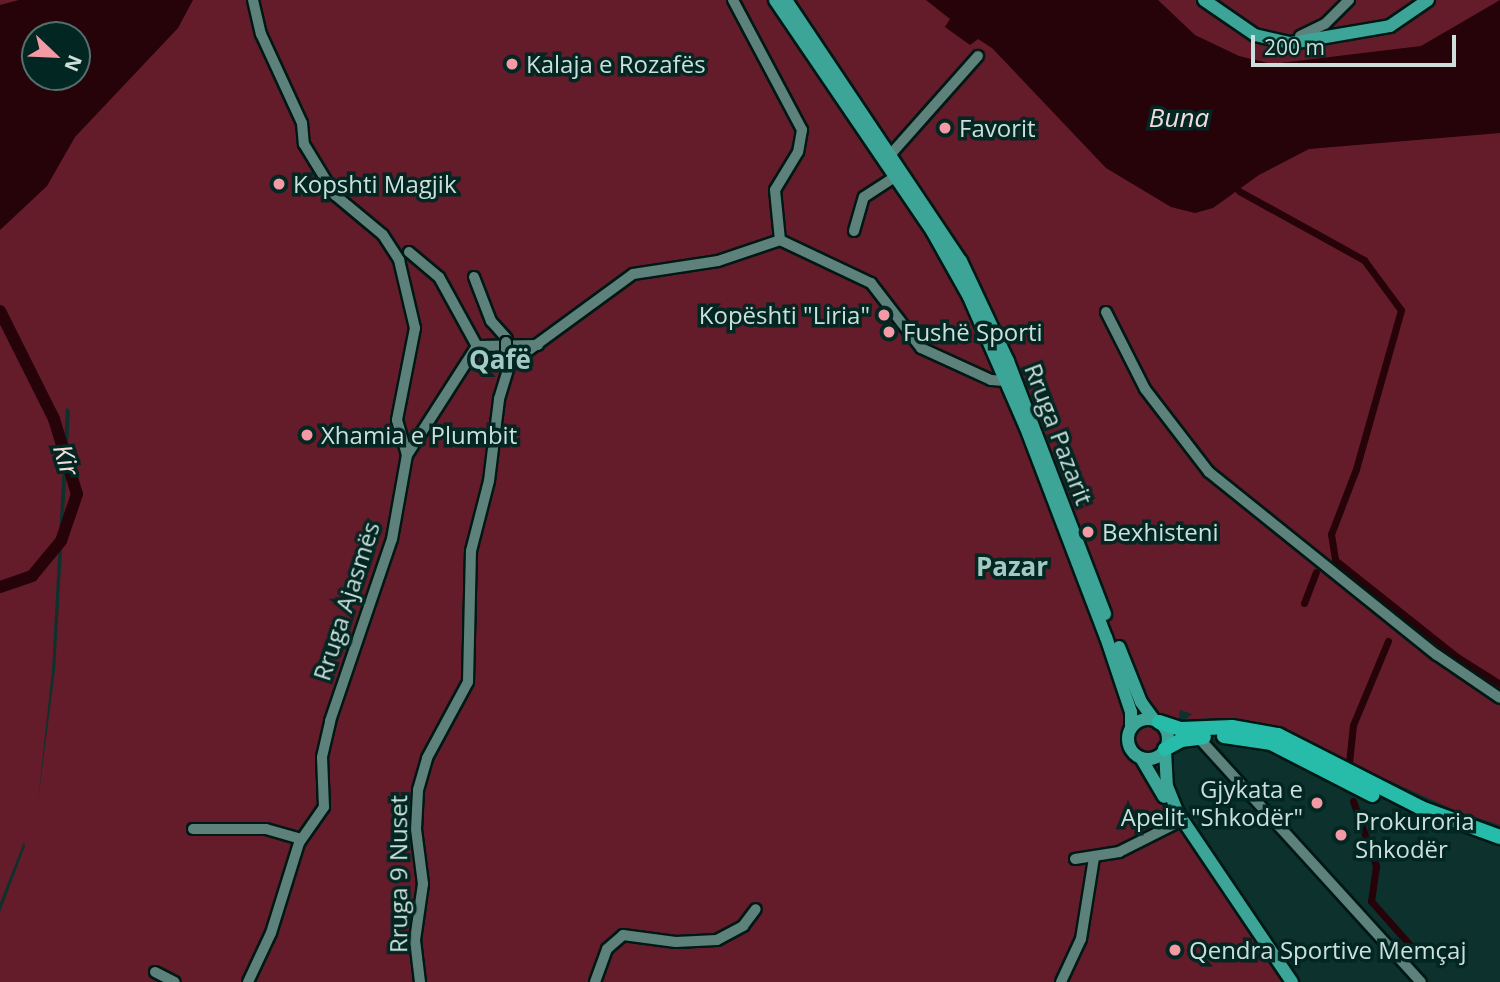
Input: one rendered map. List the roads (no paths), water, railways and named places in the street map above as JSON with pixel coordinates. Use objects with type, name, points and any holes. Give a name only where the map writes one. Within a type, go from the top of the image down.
[{"type":"highway","points":[[1156,721],[1197,733],[1271,743],[1420,819],[1500,846]]},
{"type":"highway","points":[[1165,749],[1197,733],[1246,727],[1278,735],[1421,808],[1500,837]]},
{"type":"main road","name":"Rruga Pazarit","points":[[775,0],[947,257],[1005,380],[1124,685],[1131,728]]},
{"type":"main road","name":"Rruga Pazarit","points":[[786,0],[940,225],[992,324],[1141,702],[1156,721]]},
{"type":"main road","points":[[1204,0],[1231,22],[1266,39],[1300,42],[1384,28],[1428,0]]},
{"type":"main road","points":[[1283,982],[1177,823],[1142,758],[1128,743],[1131,728],[1137,722],[1156,721],[1167,735],[1165,775],[1178,813],[1292,982]]},
{"type":"main road","points":[[1142,758],[1150,759],[1165,749]]},
{"type":"street","points":[[253,0],[259,28],[302,123],[304,144],[335,195],[383,235],[399,260],[415,328],[397,420],[407,455]]},
{"type":"street","points":[[733,0],[802,130],[798,152],[775,190],[779,240]]},
{"type":"street","points":[[1266,39],[1309,34],[1349,0]]},
{"type":"street","points":[[891,154],[978,56]]},
{"type":"street","points":[[854,231],[864,197],[895,177]]},
{"type":"street","points":[[474,277],[491,321],[506,344],[510,364],[633,274],[718,261],[779,240],[871,283],[921,348],[991,380],[1005,380]]},
{"type":"street","points":[[409,253],[439,277],[477,346],[538,345]]},
{"type":"street","points":[[1106,312],[1159,411],[1209,472],[1437,655],[1500,698]]},
{"type":"street","name":"Rruga Ajasmës","points":[[248,982],[271,933],[301,839],[324,807],[321,767],[327,734],[392,539],[407,455],[477,346]]},
{"type":"street","name":"Rruga 9 Nuset","points":[[420,982],[415,940],[423,884],[416,829],[418,790],[427,758],[468,682],[471,551],[488,481],[499,399],[510,364]]},
{"type":"street","points":[[1197,733],[1420,982]]},
{"type":"street","points":[[1075,859],[1119,852],[1177,823]]},
{"type":"street","points":[[193,828],[266,830],[301,839]]},
{"type":"street","points":[[1062,982],[1081,939],[1094,858]]},
{"type":"street","points":[[595,982],[607,949],[622,935],[676,942],[717,940],[743,926],[756,909]]},
{"type":"street","points":[[155,972],[175,982]]},
{"type":"water","points":[[19,0],[193,0],[178,28],[75,137],[47,186],[0,230],[0,5]]},
{"type":"water","name":"Buna","points":[[926,0],[1158,0],[1195,35],[1239,56],[1272,64],[1421,46],[1500,0],[1500,133],[1309,149],[1259,175],[1213,208],[1195,213],[1171,207],[1106,168],[992,48],[978,39],[970,45],[945,27],[950,19]]},
{"type":"waterway","points":[[1239,191],[1364,260],[1401,310],[1356,469],[1331,534],[1335,560],[1457,657],[1500,684]]},
{"type":"waterway","name":"Kir","points":[[0,311],[54,419],[77,494],[61,541],[32,576],[0,587]]},
{"type":"waterway","points":[[1304,603],[1316,572]]},
{"type":"waterway","points":[[1349,763],[1353,725],[1388,641]]},
{"type":"waterway","points":[[1353,801],[1376,866],[1371,901],[1419,955]]},
{"type":"place","name":"Kalaja e Rozafës","points":[[512,64]]},
{"type":"place","name":"Favorit","points":[[945,128]]},
{"type":"place","name":"Kopshti Magjik","points":[[279,184]]},
{"type":"place","name":"Kopështi \"Liria\"","points":[[884,315]]},
{"type":"place","name":"Fushë Sporti","points":[[889,332]]},
{"type":"place","name":"Xhamia e Plumbit","points":[[307,435]]},
{"type":"place","name":"Bexhisteni","points":[[1088,532]]},
{"type":"place","name":"Gjykata e Apelit \"Shkodër\"","points":[[1317,803]]},
{"type":"place","name":"Prokuroria Shkodër","points":[[1341,835]]},
{"type":"place","name":"Qendra Sportive Memçaj","points":[[1175,950]]},
{"type":"district","name":"Qafë","points":[[500,360]]},
{"type":"district","name":"Pazar","points":[[1012,567]]}]
